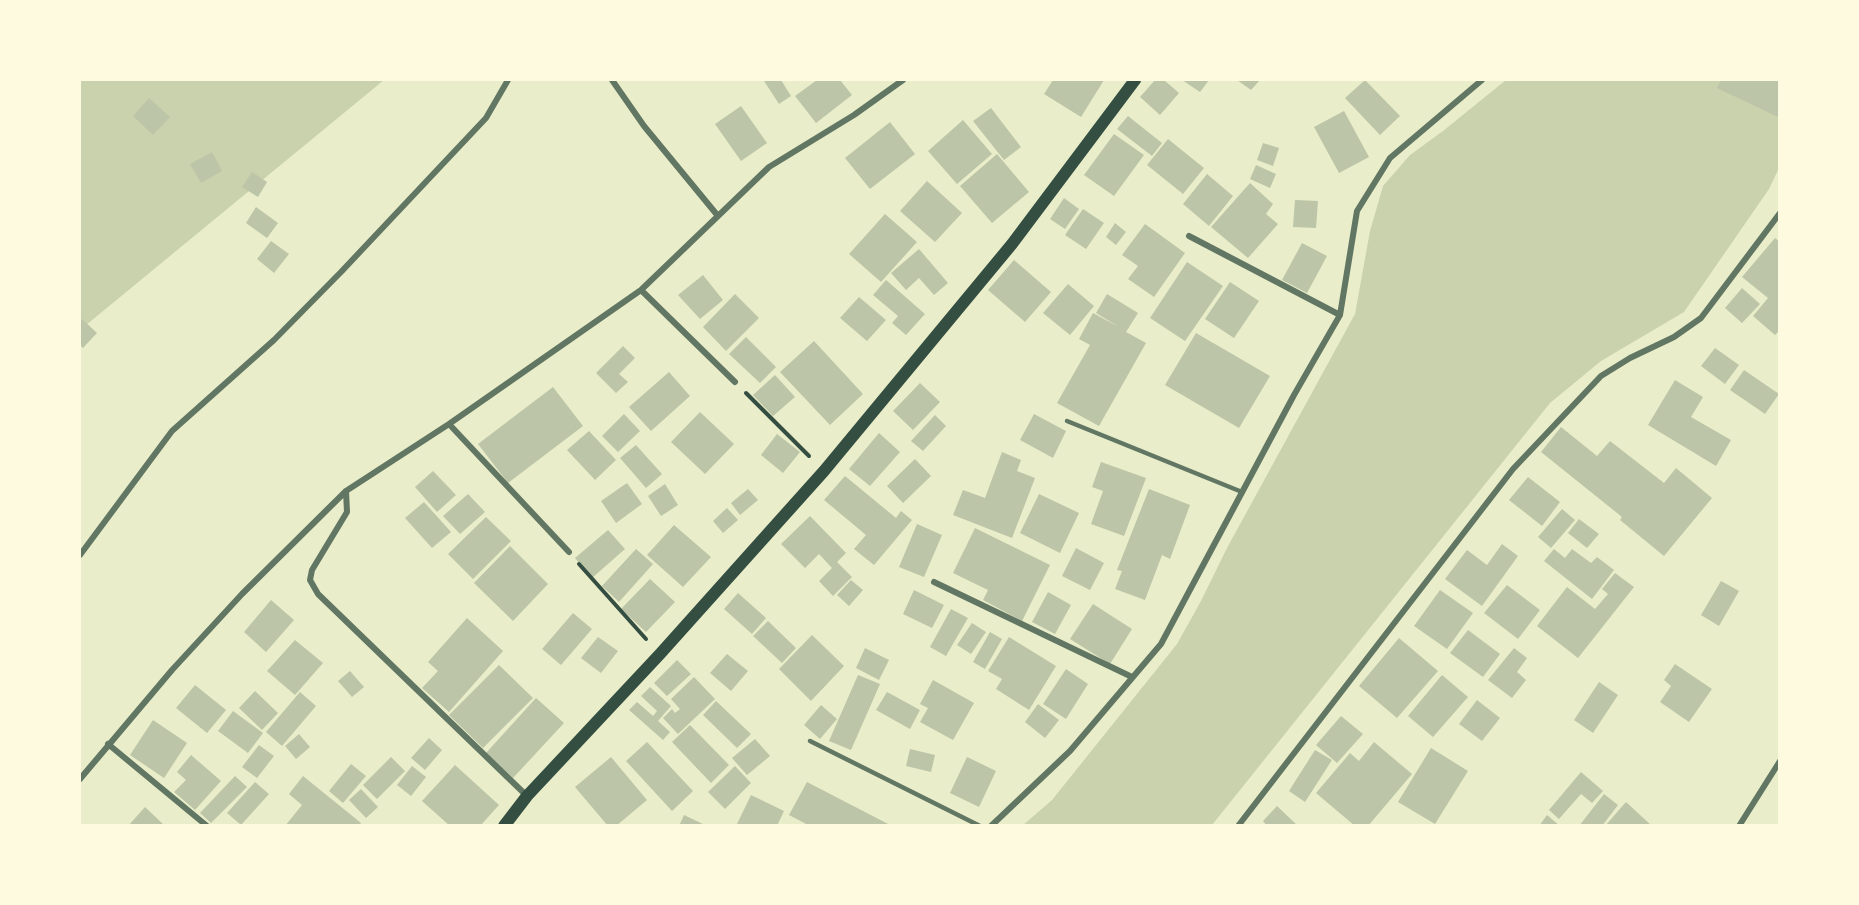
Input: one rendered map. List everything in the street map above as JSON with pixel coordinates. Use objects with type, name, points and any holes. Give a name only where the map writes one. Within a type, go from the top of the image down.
[{"type":"main road","points":[[504,825],[527,796],[660,654],[824,471],[1012,244],[1135,80]]},
{"type":"street","points":[[80,555],[172,431],[273,340],[340,272],[486,118],[508,80]]},
{"type":"street","points":[[612,80],[644,126],[718,216]]},
{"type":"street","points":[[80,779],[172,670],[235,602],[346,490],[449,424],[641,290],[769,167],[854,115],[903,80]]},
{"type":"street","points":[[991,825],[1070,751],[1161,644],[1340,315],[1357,211],[1390,158],[1482,80]]},
{"type":"street","points":[[1238,825],[1513,469],[1600,376],[1630,358],[1674,337],[1701,318],[1779,213]]},
{"type":"street","points":[[1190,236],[1340,315]]},
{"type":"street","points":[[641,290],[735,382]]},
{"type":"street","points":[[449,424],[568,552]]},
{"type":"street","points":[[346,490],[347,512],[312,570],[310,580],[318,594],[527,796]]},
{"type":"street","points":[[934,582],[1132,677]]},
{"type":"street","points":[[108,744],[207,825]]},
{"type":"street","points":[[1739,825],[1779,761]]},
{"type":"lane","points":[[1067,421],[1242,492]]},
{"type":"lane","points":[[810,741],[980,825]]},
{"type":"path","points":[[735,382],[824,471]]},
{"type":"path","points":[[568,552],[660,654]]},
{"type":"green space","points":[[80,80],[384,80],[80,330]]},
{"type":"green space","points":[[1506,80],[1749,80],[1779,97],[1779,168],[1769,189],[1684,312],[1601,361],[1550,403],[1212,825],[1022,826],[1052,800],[1177,644],[1355,314],[1370,231],[1383,186],[1410,155]]},
{"type":"building","points":[[781,80],[791,96],[779,104],[764,81]]},
{"type":"building","points":[[817,80],[840,80],[852,95],[816,123],[795,96]]},
{"type":"building","points":[[1053,80],[1104,80],[1081,117],[1044,94]]},
{"type":"building","points":[[1155,80],[1164,80],[1179,93],[1160,115],[1140,97]]},
{"type":"building","points":[[1182,80],[1209,80],[1200,92]]},
{"type":"building","points":[[1237,80],[1260,80],[1251,90]]},
{"type":"building","points":[[1365,80],[1400,116],[1380,135],[1345,98]]},
{"type":"building","points":[[1721,80],[1780,80],[1780,118],[1717,88]]},
{"type":"building","points":[[149,98],[170,117],[153,135],[133,116]]},
{"type":"building","points":[[741,106],[767,143],[741,161],[715,124]]},
{"type":"building","points":[[991,108],[1021,147],[1004,160],[973,121]]},
{"type":"building","points":[[1344,111],[1369,157],[1339,173],[1314,127]]},
{"type":"building","points":[[1128,116],[1162,143],[1152,156],[1117,129]]},
{"type":"building","points":[[963,120],[992,154],[957,184],[928,151]]},
{"type":"building","points":[[890,122],[915,154],[870,189],[845,158]]},
{"type":"building","points":[[1114,134],[1144,155],[1114,196],[1084,175]]},
{"type":"building","points":[[1168,139],[1204,168],[1183,194],[1147,165]]},
{"type":"building","points":[[1263,143],[1279,148],[1273,166],[1257,160]]},
{"type":"building","points":[[212,152],[222,171],[201,183],[190,164]]},
{"type":"building","points":[[997,154],[1029,192],[992,223],[960,186]]},
{"type":"building","points":[[1256,165],[1276,174],[1270,188],[1250,179]]},
{"type":"building","points":[[252,172],[267,182],[258,197],[242,187]]},
{"type":"building","points":[[1207,174],[1233,196],[1209,226],[1183,204]]},
{"type":"building","points":[[927,181],[962,213],[935,242],[900,211]]},
{"type":"building","points":[[1250,183],[1273,204],[1266,214],[1278,224],[1248,258],[1211,227]]},
{"type":"building","points":[[1064,198],[1079,209],[1065,229],[1050,219]]},
{"type":"building","points":[[1295,200],[1318,201],[1316,228],[1293,227]]},
{"type":"building","points":[[256,207],[278,223],[267,238],[246,223]]},
{"type":"building","points":[[1083,209],[1104,223],[1086,249],[1065,235]]},
{"type":"building","points":[[885,214],[917,242],[881,282],[849,254]]},
{"type":"building","points":[[1115,223],[1126,232],[1116,245],[1106,237]]},
{"type":"building","points":[[1145,224],[1185,253],[1154,297],[1128,279],[1138,266],[1122,255]]},
{"type":"building","points":[[1775,238],[1780,242],[1780,330],[1775,335],[1753,316],[1768,298],[1742,277]]},
{"type":"building","points":[[271,241],[289,254],[274,273],[257,259]]},
{"type":"building","points":[[1302,243],[1327,256],[1307,293],[1282,280]]},
{"type":"building","points":[[919,249],[948,283],[934,295],[919,278],[906,290],[891,273]]},
{"type":"building","points":[[1014,260],[1051,292],[1025,322],[988,290]]},
{"type":"building","points":[[1187,262],[1223,286],[1185,341],[1150,318]]},
{"type":"building","points":[[703,275],[723,300],[700,319],[678,295]]},
{"type":"building","points":[[886,280],[925,314],[906,335],[892,323],[898,316],[873,295]]},
{"type":"building","points":[[1230,282],[1259,301],[1234,338],[1205,319]]},
{"type":"building","points":[[1068,284],[1094,306],[1070,335],[1043,313]]},
{"type":"building","points":[[1742,288],[1760,304],[1742,323],[1725,308]]},
{"type":"building","points":[[735,294],[759,318],[726,351],[703,327]]},
{"type":"building","points":[[1107,294],[1138,313],[1126,332],[1146,343],[1099,426],[1057,403],[1090,345],[1079,339],[1093,313],[1119,327],[1096,313]]},
{"type":"building","points":[[859,297],[886,320],[867,341],[840,318]]},
{"type":"building","points":[[82,319],[97,333],[83,348],[80,345]]},
{"type":"building","points":[[1196,333],[1270,376],[1239,428],[1165,385]]},
{"type":"building","points":[[746,337],[776,367],[760,383],[729,354]]},
{"type":"building","points":[[814,341],[863,394],[830,425],[780,372]]},
{"type":"building","points":[[623,346],[635,358],[619,374],[628,382],[616,393],[596,373]]},
{"type":"building","points":[[1715,348],[1739,365],[1725,384],[1701,366]]},
{"type":"building","points":[[1744,370],[1779,394],[1765,414],[1730,390]]},
{"type":"building","points":[[669,372],[690,396],[651,431],[629,407]]},
{"type":"building","points":[[775,375],[795,397],[773,416],[753,395]]},
{"type":"building","points":[[1675,380],[1703,397],[1691,417],[1731,440],[1716,466],[1648,425]]},
{"type":"building","points":[[920,383],[940,402],[913,430],[893,411]]},
{"type":"building","points":[[553,387],[583,426],[508,483],[478,444]]},
{"type":"building","points":[[700,412],[734,444],[705,474],[671,442]]},
{"type":"building","points":[[624,414],[640,431],[618,452],[602,436]]},
{"type":"building","points":[[1034,414],[1066,431],[1053,458],[1020,440]]},
{"type":"building","points":[[935,415],[946,426],[923,451],[911,441]]},
{"type":"building","points":[[1561,427],[1597,456],[1610,441],[1664,483],[1676,468],[1712,498],[1664,556],[1620,520],[1622,517],[1541,452]]},
{"type":"building","points":[[589,431],[616,460],[595,480],[567,450]]},
{"type":"building","points":[[879,433],[900,452],[870,486],[849,469]]},
{"type":"building","points":[[777,434],[800,452],[783,473],[761,455]]},
{"type":"building","points":[[636,445],[662,474],[646,488],[620,458]]},
{"type":"building","points":[[1002,452],[1021,460],[1017,471],[1035,478],[1012,538],[953,515],[963,490],[985,498]]},
{"type":"building","points":[[915,459],[931,476],[903,503],[887,486]]},
{"type":"building","points":[[1101,462],[1146,478],[1124,536],[1091,524],[1103,491],[1092,487]]},
{"type":"building","points":[[433,471],[456,495],[437,512],[415,487]]},
{"type":"building","points":[[845,476],[896,518],[901,511],[912,520],[874,565],[854,549],[866,535],[824,500]]},
{"type":"building","points":[[1528,477],[1560,502],[1542,526],[1509,500]]},
{"type":"building","points":[[627,483],[642,504],[616,523],[601,501]]},
{"type":"building","points":[[665,484],[678,505],[661,516],[648,496]]},
{"type":"building","points":[[748,489],[758,500],[740,515],[731,503]]},
{"type":"building","points":[[1149,489],[1190,505],[1170,559],[1162,555],[1145,600],[1115,589],[1122,571],[1117,570]]},
{"type":"building","points":[[468,494],[485,512],[460,534],[443,516]]},
{"type":"building","points":[[1039,494],[1079,513],[1060,553],[1020,533]]},
{"type":"building","points":[[424,502],[451,532],[432,548],[405,518]]},
{"type":"building","points":[[727,508],[738,520],[723,533],[713,521]]},
{"type":"building","points":[[1562,509],[1575,520],[1551,548],[1538,537]]},
{"type":"building","points":[[810,516],[846,553],[837,562],[852,577],[833,596],[819,581],[832,568],[819,554],[805,568],[781,544]]},
{"type":"building","points":[[486,517],[511,541],[473,579],[448,554]]},
{"type":"building","points":[[1579,519],[1599,534],[1587,548],[1568,533]]},
{"type":"building","points":[[917,524],[942,535],[924,577],[899,567]]},
{"type":"building","points":[[674,525],[711,557],[683,587],[647,555]]},
{"type":"building","points":[[975,528],[1050,565],[1022,621],[983,600],[988,590],[953,573]]},
{"type":"building","points":[[608,530],[625,549],[592,578],[575,558]]},
{"type":"building","points":[[1502,544],[1518,556],[1482,606],[1445,579],[1467,550],[1487,565]]},
{"type":"building","points":[[510,546],[548,584],[513,621],[474,583]]},
{"type":"building","points":[[1076,548],[1104,563],[1090,590],[1062,576]]},
{"type":"building","points":[[636,549],[653,564],[619,602],[602,586]]},
{"type":"building","points":[[1554,549],[1565,558],[1572,549],[1591,563],[1597,557],[1614,570],[1592,599],[1544,561]]},
{"type":"building","points":[[1615,573],[1634,587],[1578,658],[1537,626],[1567,587],[1595,609],[1608,594],[1602,589]]},
{"type":"building","points":[[650,579],[675,602],[646,632],[621,609]]},
{"type":"building","points":[[851,580],[863,590],[849,606],[837,595]]},
{"type":"building","points":[[1721,581],[1739,591],[1719,626],[1701,615]]},
{"type":"building","points":[[1507,585],[1540,610],[1518,639],[1484,613]]},
{"type":"building","points":[[914,590],[944,605],[932,628],[903,614]]},
{"type":"building","points":[[1440,590],[1473,613],[1447,649],[1414,626]]},
{"type":"building","points":[[1048,592],[1071,605],[1055,634],[1032,622]]},
{"type":"building","points":[[738,593],[766,618],[752,634],[724,609]]},
{"type":"building","points":[[271,600],[294,620],[266,652],[244,632]]},
{"type":"building","points":[[1093,604],[1132,629],[1110,664],[1070,639]]},
{"type":"building","points":[[951,609],[968,618],[946,656],[930,647]]},
{"type":"building","points":[[573,613],[592,629],[561,665],[542,649]]},
{"type":"building","points":[[467,618],[503,651],[449,712],[422,688],[438,671],[428,662]]},
{"type":"building","points":[[768,621],[796,648],[782,663],[753,636]]},
{"type":"building","points":[[972,623],[986,632],[971,654],[957,645]]},
{"type":"building","points":[[1468,630],[1500,654],[1483,677],[1450,653]]},
{"type":"building","points":[[990,632],[1002,639],[985,669],[973,662]]},
{"type":"building","points":[[812,635],[844,666],[811,701],[779,669]]},
{"type":"building","points":[[598,637],[618,651],[601,673],[581,658]]},
{"type":"building","points":[[1009,637],[1056,666],[1029,710],[996,689],[1002,679],[988,671]]},
{"type":"building","points":[[1399,638],[1438,671],[1397,718],[1359,686]]},
{"type":"building","points":[[295,640],[323,663],[295,695],[267,671]]},
{"type":"building","points":[[865,648],[889,660],[879,680],[856,668]]},
{"type":"building","points":[[1514,648],[1527,658],[1517,672],[1526,680],[1512,698],[1488,680]]},
{"type":"building","points":[[727,654],[748,671],[731,691],[710,673]]},
{"type":"building","points":[[677,660],[691,674],[667,696],[654,683]]},
{"type":"building","points":[[1675,664],[1712,689],[1689,722],[1660,702],[1671,686],[1664,680]]},
{"type":"building","points":[[499,665],[533,698],[483,748],[449,715]]},
{"type":"building","points":[[1066,669],[1088,684],[1066,719],[1043,704]]},
{"type":"building","points":[[350,671],[364,687],[352,697],[338,681]]},
{"type":"building","points":[[858,675],[880,684],[851,750],[829,741]]},
{"type":"building","points":[[1442,675],[1468,697],[1433,737],[1408,716]]},
{"type":"building","points":[[694,677],[715,699],[678,734],[663,718],[672,709],[675,713],[680,709],[671,699]]},
{"type":"building","points":[[933,680],[974,703],[953,740],[920,722],[928,708],[920,704]]},
{"type":"building","points":[[1599,682],[1618,695],[1593,733],[1574,720]]},
{"type":"building","points":[[195,685],[226,710],[207,733],[176,708]]},
{"type":"building","points":[[650,687],[671,706],[658,721],[670,732],[663,740],[629,710],[637,702],[653,716],[657,711],[641,696]]},
{"type":"building","points":[[255,691],[278,713],[262,730],[239,708]]},
{"type":"building","points":[[300,692],[316,706],[282,746],[266,732]]},
{"type":"building","points":[[887,692],[920,710],[910,729],[876,710]]},
{"type":"building","points":[[536,698],[564,723],[513,778],[486,753]]},
{"type":"building","points":[[1477,700],[1500,718],[1482,741],[1459,724]]},
{"type":"building","points":[[716,701],[751,734],[737,748],[703,715]]},
{"type":"building","points":[[1038,704],[1059,720],[1045,738],[1025,722]]},
{"type":"building","points":[[821,705],[837,719],[820,739],[804,725]]},
{"type":"building","points":[[233,711],[263,733],[248,753],[218,731]]},
{"type":"building","points":[[1341,716],[1363,734],[1337,763],[1316,745]]},
{"type":"building","points":[[153,720],[187,743],[164,778],[130,755]]},
{"type":"building","points":[[690,725],[729,765],[711,783],[672,742]]},
{"type":"building","points":[[299,734],[310,747],[296,759],[285,746]]},
{"type":"building","points":[[429,738],[442,750],[425,770],[411,758]]},
{"type":"building","points":[[755,739],[770,756],[747,775],[732,758]]},
{"type":"building","points":[[647,742],[693,791],[672,811],[626,761]]},
{"type":"building","points":[[1374,742],[1412,774],[1368,826],[1355,826],[1316,793],[1350,753],[1359,761]]},
{"type":"building","points":[[259,745],[274,756],[257,778],[242,767]]},
{"type":"building","points":[[1431,748],[1468,771],[1435,824],[1398,802]]},
{"type":"building","points":[[910,749],[935,755],[931,772],[906,766]]},
{"type":"building","points":[[1315,750],[1332,760],[1305,802],[1289,791]]},
{"type":"building","points":[[191,755],[221,781],[195,810],[174,792],[186,780],[177,772]]},
{"type":"building","points":[[391,757],[405,771],[377,799],[363,785]]},
{"type":"building","points":[[611,757],[647,800],[616,826],[608,826],[575,787]]},
{"type":"building","points":[[967,757],[996,771],[979,807],[950,793]]},
{"type":"building","points":[[351,764],[366,776],[343,803],[329,791]]},
{"type":"building","points":[[455,765],[499,805],[480,826],[450,826],[422,801]]},
{"type":"building","points":[[412,766],[426,777],[411,796],[397,785]]},
{"type":"building","points":[[735,766],[751,783],[725,809],[708,792]]},
{"type":"building","points":[[1581,772],[1603,791],[1592,803],[1581,794],[1559,819],[1549,810]]},
{"type":"building","points":[[235,776],[247,787],[211,823],[200,813]]},
{"type":"building","points":[[303,776],[361,823],[359,826],[285,826],[302,805],[289,794]]},
{"type":"building","points":[[255,782],[269,794],[241,825],[227,813]]},
{"type":"building","points":[[807,782],[892,826],[810,826],[789,815]]},
{"type":"building","points":[[361,789],[378,807],[366,818],[349,800]]},
{"type":"building","points":[[1604,794],[1618,805],[1602,826],[1579,826]]},
{"type":"building","points":[[751,795],[784,811],[777,826],[736,826]]},
{"type":"building","points":[[1626,802],[1652,826],[1605,826]]},
{"type":"building","points":[[1277,806],[1298,826],[1267,826],[1263,821]]},
{"type":"building","points":[[145,807],[165,826],[128,826]]},
{"type":"building","points":[[684,815],[707,826],[679,826]]},
{"type":"building","points":[[1547,815],[1560,826],[1539,826]]}]
